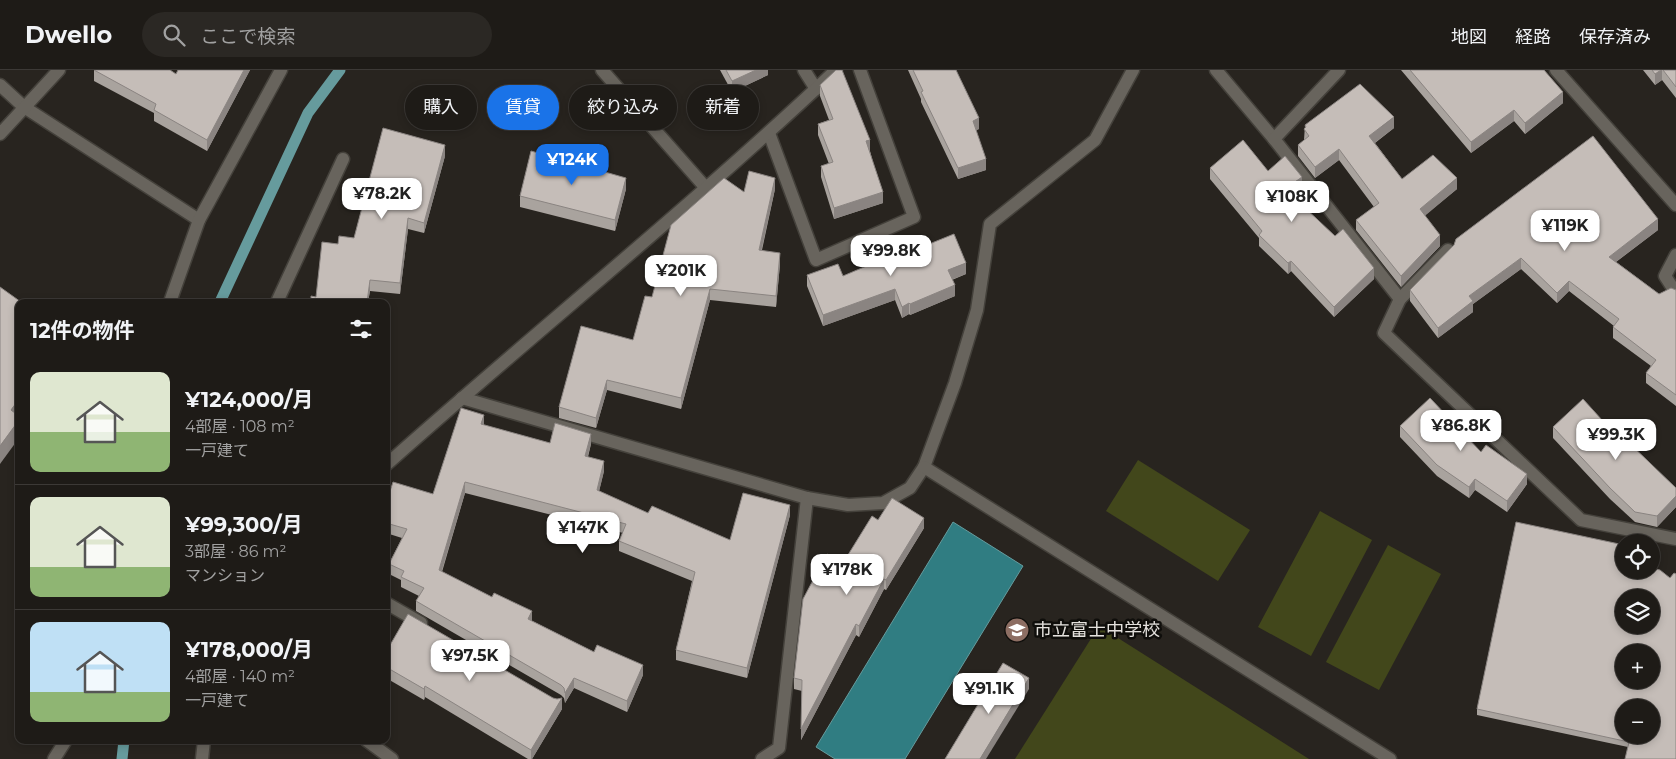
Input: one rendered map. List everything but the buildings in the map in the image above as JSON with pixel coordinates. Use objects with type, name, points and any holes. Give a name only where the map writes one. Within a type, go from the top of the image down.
[{"type":"street","points":[[0,134],[59,70]]},
{"type":"street","points":[[171,299],[199,220],[281,70]]},
{"type":"street","points":[[602,70],[706,188]]},
{"type":"street","points":[[804,70],[816,89]]},
{"type":"street","points":[[390,461],[769,133],[836,70]]},
{"type":"street","points":[[769,133],[816,260],[914,217],[860,70]]},
{"type":"street","points":[[462,398],[807,498],[848,505],[883,503],[910,488],[924,467],[955,383],[977,310],[990,224],[1095,140],[1133,70]]},
{"type":"street","points":[[1216,70],[1274,139],[1400,299]]},
{"type":"street","points":[[1274,139],[1339,70]]},
{"type":"street","points":[[1556,70],[1676,205]]},
{"type":"street","points":[[0,85],[24,106],[199,220]]},
{"type":"street","points":[[278,299],[343,158]]},
{"type":"street","points":[[1448,250],[1400,299],[1384,333],[1581,520],[1676,539]]},
{"type":"street","points":[[1676,255],[1666,276],[1676,293]]},
{"type":"street","points":[[924,467],[1390,759]]},
{"type":"street","points":[[762,759],[779,748],[807,498]]},
{"type":"street","points":[[390,605],[429,627]]},
{"type":"street","points":[[54,759],[63,744]]},
{"type":"street","points":[[202,759],[204,744]]},
{"type":"street","points":[[371,744],[392,759]]},
{"type":"green space","points":[[1138,460],[1250,530],[1218,581],[1106,511]]},
{"type":"green space","points":[[1320,511],[1372,540],[1311,656],[1258,627]]},
{"type":"green space","points":[[1388,545],[1441,574],[1379,690],[1326,662]]},
{"type":"green space","points":[[1099,626],[1309,759],[1015,759]]},
{"type":"water","points":[[953,522],[1023,566],[905,759],[835,759],[816,747]]},
{"type":"waterway","points":[[221,299],[308,113],[340,70]]},
{"type":"waterway","points":[[122,759],[124,744]]},
{"type":"place","name":"市立富士中学校","points":[[1017,630]]}]
